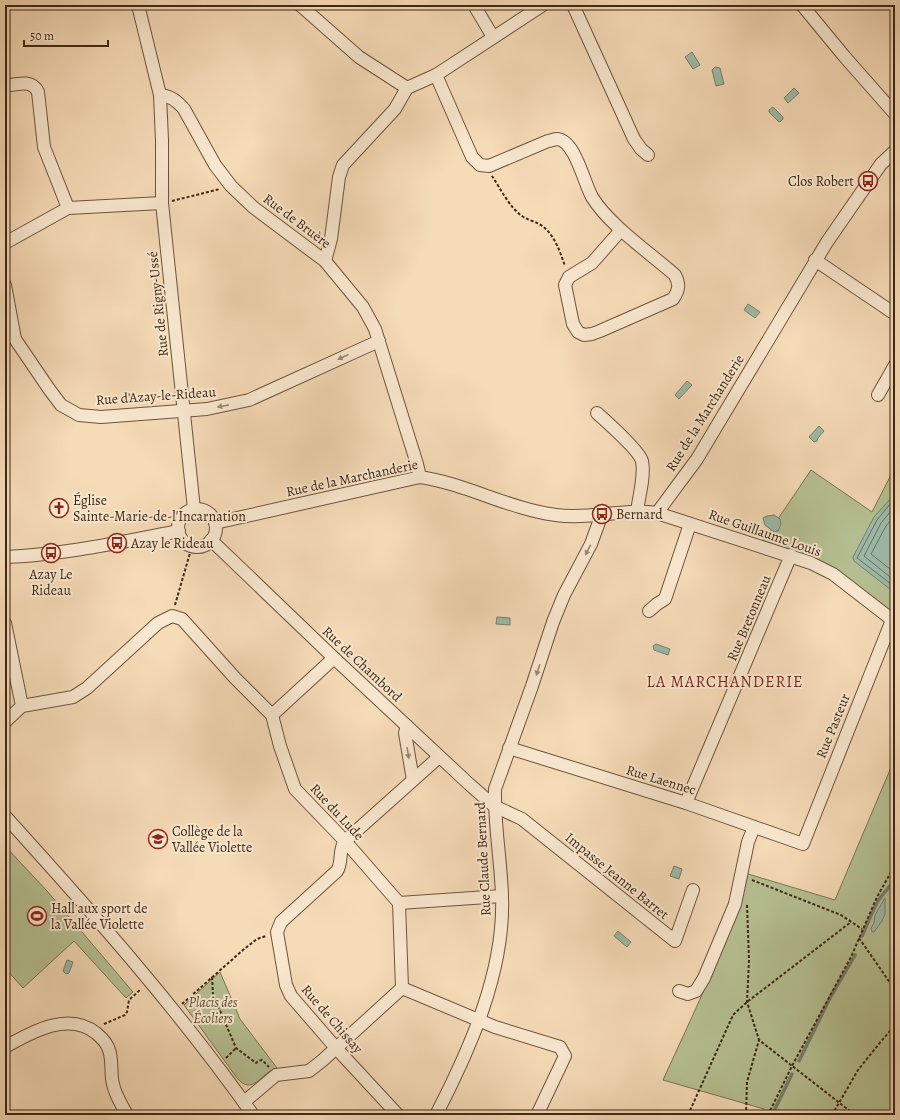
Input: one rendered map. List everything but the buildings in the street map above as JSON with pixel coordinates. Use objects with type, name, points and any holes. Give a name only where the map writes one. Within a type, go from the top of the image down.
[{"type":"street","points":[[138,5],[160,95]]},
{"type":"street","points":[[300,5],[359,57],[407,88]]},
{"type":"street","points":[[474,5],[493,36]]},
{"type":"street","points":[[325,261],[343,165],[400,102],[407,88],[436,75],[493,36],[543,5]]},
{"type":"street","points":[[573,5],[634,139],[641,149],[648,155]]},
{"type":"street","points":[[802,5],[895,114]]},
{"type":"street","points":[[436,75],[472,157],[480,165],[489,166],[548,141],[557,139],[567,143],[573,151],[591,195],[600,210],[621,230],[675,275],[679,283],[679,290],[673,299],[596,333],[584,335],[578,332],[574,324],[565,285],[569,277],[578,270],[592,263],[621,230]]},
{"type":"street","points":[[5,86],[30,84],[35,87],[38,92],[44,147],[68,208]]},
{"type":"street","name":"Rue de Bruère","points":[[160,95],[168,96],[178,102],[184,109],[215,165],[231,186],[253,207],[325,261],[363,308],[375,329],[420,477]]},
{"type":"street","name":"Rue de Rigny-Ussé","points":[[160,95],[162,203],[185,411],[194,509]]},
{"type":"street","name":"Rue de la Marchanderie","points":[[215,524],[420,477],[440,480],[516,506],[556,515],[568,516],[637,511],[657,513],[697,459],[826,242],[881,164],[895,151]]},
{"type":"street","points":[[5,243],[68,208],[162,203]]},
{"type":"street","points":[[815,260],[895,314]]},
{"type":"street","name":"Rue d'Azay-le-Rideau","points":[[5,285],[10,341],[61,406],[79,415],[101,417],[185,411],[220,407],[249,400],[379,341]]},
{"type":"street","points":[[878,395],[895,365]]},
{"type":"street","points":[[597,413],[627,442],[642,461],[642,475],[637,511]]},
{"type":"street","points":[[194,509],[208,512],[215,524],[215,532],[211,540],[202,546],[192,546],[183,540],[178,531],[180,520],[189,511],[194,509]]},
{"type":"street","name":"Rue Guillaume Louis","points":[[657,513],[811,563],[833,574],[893,621]]},
{"type":"street","name":"Rue Claude Bernard","points":[[436,1115],[453,1082],[494,975],[501,936],[502,896],[494,806],[495,789],[553,622],[564,596],[591,544],[602,514]]},
{"type":"street","points":[[649,611],[665,599],[690,524]]},
{"type":"street","points":[[5,557],[72,551],[178,531]]},
{"type":"street","name":"Rue de Chambord","points":[[211,540],[439,757],[494,806]]},
{"type":"street","name":"Rue Bretonneau","points":[[686,803],[791,556]]},
{"type":"street","points":[[5,722],[22,706],[72,697],[87,688],[158,623],[172,616],[182,619],[235,678],[272,715],[334,658]]},
{"type":"street","name":"Rue Pasteur","points":[[803,844],[893,621]]},
{"type":"street","points":[[5,623],[22,706]]},
{"type":"street","name":"Rue du Lude","points":[[272,715],[280,746],[295,789],[399,903]]},
{"type":"street","points":[[407,726],[405,733],[413,780]]},
{"type":"street","name":"Rue Laennec","points":[[509,748],[686,803],[803,844]]},
{"type":"street","points":[[277,932],[278,927],[282,922],[337,871],[341,863],[341,849],[344,841],[439,757]]},
{"type":"street","name":"Impasse Jeanne Barret","points":[[494,806],[522,819],[675,941],[693,890]]},
{"type":"street","points":[[5,816],[77,895],[150,980],[253,1115]]},
{"type":"street","points":[[679,991],[688,994],[696,991],[704,978],[735,904],[748,842],[754,827]]},
{"type":"street","points":[[244,1102],[276,1075],[309,1071],[402,988],[399,903],[502,896]]},
{"type":"street","name":"Rue de Chissay","points":[[277,932],[288,991],[336,1048],[398,1115]]},
{"type":"street","points":[[402,988],[495,1027],[560,1047],[565,1056],[537,1115]]},
{"type":"street","points":[[5,1047],[30,1035],[59,1024],[72,1023],[87,1027],[105,1042],[109,1050],[111,1057],[112,1083],[127,1115]]},
{"type":"path","points":[[485,166],[487,172],[491,175],[516,210],[522,216],[540,224],[549,232],[561,255],[569,277]]},
{"type":"path","points":[[162,203],[231,186]]},
{"type":"path","points":[[172,616],[192,546]]},
{"type":"path","points":[[768,1115],[792,1066],[851,957],[877,897],[895,865]]},
{"type":"path","points":[[741,876],[841,915],[862,929]]},
{"type":"path","points":[[746,1115],[747,1082],[759,1040],[747,1002],[750,960],[747,901]]},
{"type":"path","points":[[688,1115],[734,1015],[747,1002],[851,922]]},
{"type":"path","points":[[174,1010],[257,939],[277,932]]},
{"type":"path","points":[[859,938],[895,990]]},
{"type":"path","points":[[212,977],[213,994],[236,1048],[256,1063],[258,1060],[264,1062],[276,1075]]},
{"type":"path","points":[[92,1030],[125,1015],[129,1000],[150,980]]},
{"type":"path","points":[[832,1115],[858,1070],[895,1026]]},
{"type":"path","points":[[759,1040],[855,1115]]},
{"type":"path","points":[[216,1065],[236,1048]]},
{"type":"green space","points":[[895,467],[895,622],[833,574],[759,547],[811,470],[872,512]]},
{"type":"green space","points":[[895,758],[895,1115],[762,1115],[764,1109],[663,1080],[720,952],[740,900],[748,874],[835,900]]},
{"type":"green space","name":"Hall aux sport de la Vallée Violette","points":[[5,846],[47,891],[133,992],[126,998],[74,941],[23,988],[5,968]]},
{"type":"green space","name":"Placis des Écoliers","points":[[220,972],[240,1019],[277,1068],[271,1070],[257,1082],[252,1084],[248,1085],[243,1083],[237,1078],[184,1005]]},
{"type":"water","points":[[692,52],[700,65],[693,69],[685,57]]},
{"type":"water","points":[[715,67],[720,68],[724,84],[716,86],[712,70]]},
{"type":"water","points":[[794,88],[799,93],[788,103],[784,98]]},
{"type":"water","points":[[773,107],[783,117],[780,122],[769,112],[769,110]]},
{"type":"water","points":[[748,304],[760,312],[755,318],[744,310]]},
{"type":"water","points":[[687,381],[692,385],[679,399],[675,395]]},
{"type":"water","points":[[819,426],[824,431],[817,441],[814,442],[809,437]]},
{"type":"water","points":[[895,494],[895,593],[854,561],[853,557],[874,517]]},
{"type":"water","points":[[774,515],[780,519],[781,524],[778,531],[774,532],[765,525],[763,518]]},
{"type":"water","points":[[497,617],[510,618],[510,625],[496,624]]},
{"type":"water","points":[[656,644],[670,649],[668,655],[654,650],[653,646]]},
{"type":"water","points":[[674,866],[682,869],[679,879],[670,876]]},
{"type":"water","points":[[885,898],[885,914],[882,921],[874,932],[872,932],[871,928],[874,923],[875,915]]},
{"type":"water","points":[[618,931],[631,942],[627,947],[614,936]]},
{"type":"water","points":[[67,960],[73,962],[69,973],[66,974],[63,971]]},
{"type":"waterway","points":[[862,936],[878,901],[895,878]]},
{"type":"waterway","points":[[799,1061],[830,998],[855,955]]},
{"type":"waterway","points":[[772,1115],[792,1074]]},
{"type":"place","name":"Clos Robert","points":[[868,181]]},
{"type":"place","name":"Église Sainte-Marie-de-l'Incarnation","points":[[59,508]]},
{"type":"place","name":"Bernard","points":[[602,514]]},
{"type":"place","name":"Azay le Rideau","points":[[117,543]]},
{"type":"place","name":"Azay Le Rideau","points":[[51,553]]},
{"type":"place","name":"Collège de la Vallée Violette","points":[[158,839]]},
{"type":"place","name":"Hall aux sport de la Vallée Violette","points":[[37,916]]},
{"type":"district","name":"LA MARCHANDERIE","points":[[725,682]]}]
